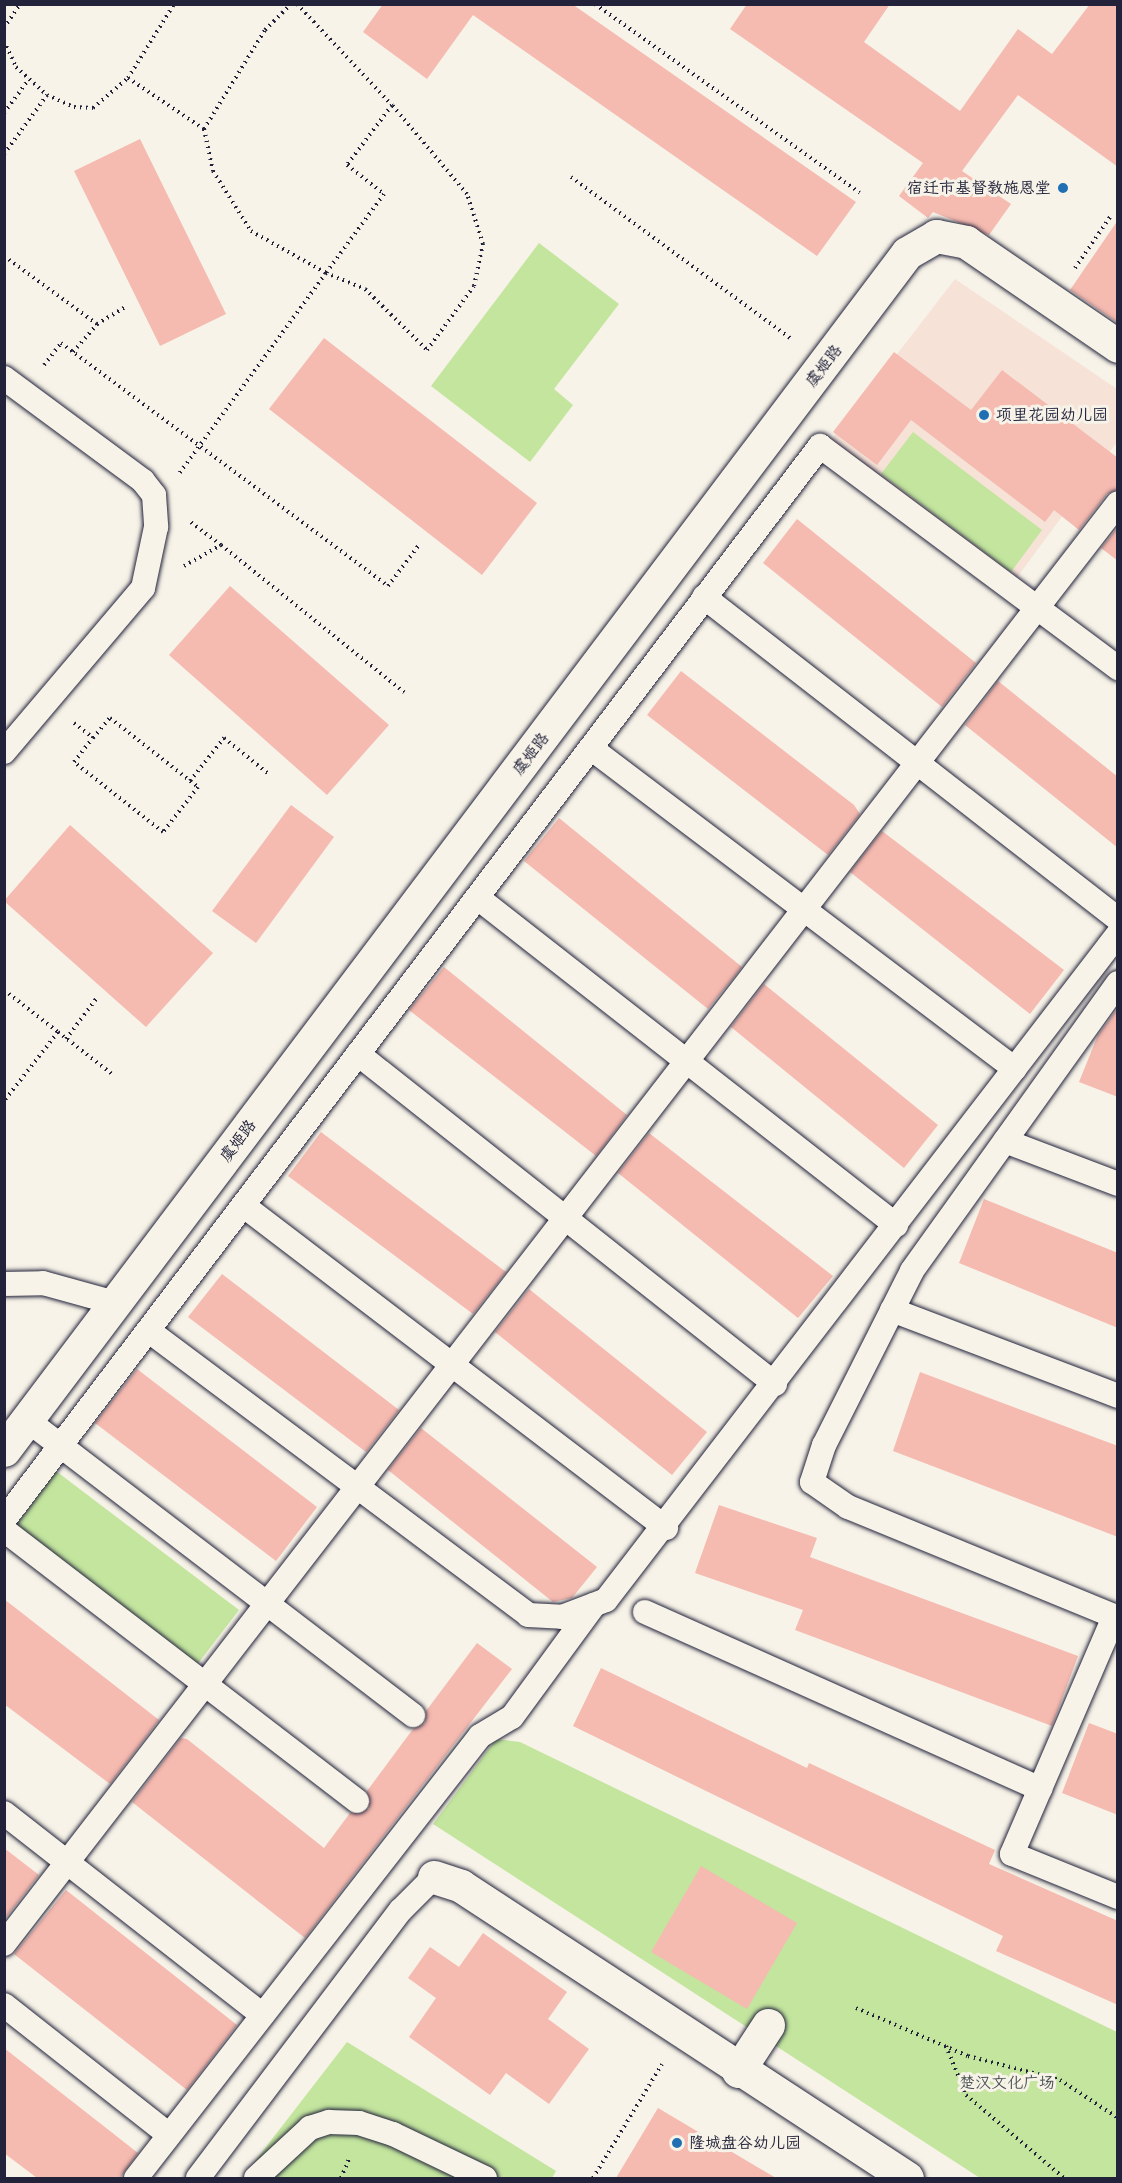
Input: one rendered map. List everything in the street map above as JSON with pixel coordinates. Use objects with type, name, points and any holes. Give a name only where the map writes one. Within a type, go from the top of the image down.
[{"type":"street","name":"虞姬路","points":[[4,1450],[826,364],[907,253],[936,236],[966,242],[1118,346]]},
{"type":"street","points":[[434,1877],[461,1886],[738,2071],[906,2178]]},
{"type":"street","points":[[738,2071],[768,2025]]},
{"type":"lane","points":[[4,378],[143,481],[154,495],[155,537],[143,588],[4,752]]},
{"type":"lane","points":[[4,1520],[820,446],[1118,668]]},
{"type":"lane","points":[[4,1944],[1118,504]]},
{"type":"lane","points":[[704,597],[1118,919]]},
{"type":"lane","points":[[592,749],[1015,1069]]},
{"type":"lane","points":[[477,898],[896,1225]]},
{"type":"lane","points":[[149,1331],[528,1615],[562,1617],[594,1605],[623,1583],[666,1528],[1118,934]]},
{"type":"lane","points":[[1118,982],[912,1271],[824,1445],[812,1482],[848,1507],[1116,1618],[1012,1854],[1118,1897]]},
{"type":"lane","points":[[358,1054],[775,1384]]},
{"type":"lane","points":[[1005,1141],[1118,1184]]},
{"type":"lane","points":[[244,1206],[666,1528]]},
{"type":"lane","points":[[4,1284],[43,1283],[116,1303]]},
{"type":"lane","points":[[892,1310],[1118,1396]]},
{"type":"lane","points":[[27,1420],[413,1715]]},
{"type":"lane","points":[[4,1530],[357,1801]]},
{"type":"lane","points":[[136,2178],[480,1736],[512,1718],[594,1605]]},
{"type":"lane","points":[[645,1612],[1040,1789]]},
{"type":"lane","points":[[4,1813],[263,2015]]},
{"type":"lane","points":[[198,2178],[401,1910],[434,1877]]},
{"type":"lane","points":[[4,2005],[170,2135]]},
{"type":"lane","points":[[256,2178],[310,2128],[329,2122],[359,2123],[393,2134],[485,2178]]},
{"type":"path","points":[[4,28],[20,4]]},
{"type":"path","points":[[4,42],[16,67],[47,95],[74,107],[93,108],[128,78],[174,4]]},
{"type":"path","points":[[291,4],[265,30],[204,129],[213,171],[250,231],[326,273],[365,289],[427,350],[474,286],[483,244],[467,194],[393,105],[297,4]]},
{"type":"path","points":[[595,4],[860,193]]},
{"type":"path","points":[[4,12],[12,15]]},
{"type":"path","points":[[128,78],[204,129]]},
{"type":"path","points":[[4,113],[29,79]]},
{"type":"path","points":[[4,154],[47,95]]},
{"type":"path","points":[[154,495],[175,481],[384,194],[347,165],[393,105]]},
{"type":"path","points":[[571,177],[826,364]]},
{"type":"path","points":[[1052,301],[1110,217]]},
{"type":"path","points":[[4,256],[97,324]]},
{"type":"path","points":[[73,352],[97,324],[125,307]]},
{"type":"path","points":[[24,392],[61,343],[388,585],[419,545]]},
{"type":"path","points":[[221,545],[404,692]]},
{"type":"path","points":[[47,702],[93,738]]},
{"type":"path","points":[[110,717],[198,787],[163,832],[74,762],[93,738],[110,717]]},
{"type":"path","points":[[190,781],[224,738],[270,775]]},
{"type":"path","points":[[4,990],[112,1074]]},
{"type":"path","points":[[66,1039],[96,999]]},
{"type":"path","points":[[4,1101],[58,1032]]},
{"type":"path","points":[[856,2008],[946,2046],[1060,2080],[1118,2118]]},
{"type":"path","points":[[593,2178],[681,2033]]},
{"type":"path","points":[[946,2046],[949,2064],[966,2095],[1064,2178]]},
{"type":"shaded area","name":"项里花园幼儿园","points":[[955,279],[1117,389],[1117,442],[1015,580],[831,440]]},
{"type":"green space","points":[[539,243],[619,304],[554,389],[573,405],[530,462],[431,386]]},
{"type":"green space","points":[[913,432],[1042,530],[1011,572],[881,474]]},
{"type":"green space","points":[[56,1471],[239,1610],[196,1666],[14,1528]]},
{"type":"green space","name":"楚汉文化广场","points":[[496,1739],[520,1742],[1117,2032],[1117,2178],[980,2178],[433,1824]]},
{"type":"green space","points":[[347,2042],[556,2171],[552,2178],[242,2178]]},
{"type":"building","points":[[383,4],[572,4],[856,202],[817,256],[473,15],[427,79],[363,32]]},
{"type":"building","points":[[747,4],[890,4],[864,42],[960,111],[1018,29],[1052,54],[1090,4],[1118,4],[1118,167],[1018,95],[962,171],[1011,204],[989,235],[933,212],[928,218],[899,196],[923,163],[730,29]]},
{"type":"building","points":[[140,139],[226,314],[160,346],[74,171]]},
{"type":"building","points":[[1118,220],[1118,323],[1070,290]]},
{"type":"building","points":[[324,338],[537,503],[482,575],[269,409]]},
{"type":"building","points":[[894,352],[971,410],[1002,370],[1118,458],[1118,489],[1107,494],[1079,530],[1054,510],[1045,522],[911,420],[877,465],[833,432]]},
{"type":"building","points":[[797,519],[976,663],[942,707],[763,563]]},
{"type":"building","points":[[1118,527],[1118,561],[1101,548]]},
{"type":"building","points":[[230,586],[389,725],[327,795],[169,655]]},
{"type":"building","points":[[681,671],[854,805],[860,814],[828,855],[647,715]]},
{"type":"building","points":[[998,681],[1118,777],[1118,848],[965,725]]},
{"type":"building","points":[[291,805],[334,837],[256,943],[212,911]]},
{"type":"building","points":[[559,818],[742,967],[708,1009],[524,861]]},
{"type":"building","points":[[70,825],[213,953],[146,1027],[4,901]]},
{"type":"building","points":[[882,831],[1064,970],[1030,1014],[850,872]]},
{"type":"building","points":[[444,967],[627,1115],[596,1156],[409,1010]]},
{"type":"building","points":[[764,984],[938,1125],[904,1168],[731,1027]]},
{"type":"building","points":[[1118,1008],[1118,1097],[1079,1082],[1098,1035]]},
{"type":"building","points":[[321,1132],[506,1272],[473,1314],[288,1176]]},
{"type":"building","points":[[649,1133],[833,1276],[798,1318],[618,1173]]},
{"type":"building","points":[[984,1199],[1118,1253],[1118,1328],[959,1263]]},
{"type":"building","points":[[222,1274],[399,1410],[366,1452],[188,1317]]},
{"type":"building","points":[[529,1289],[707,1432],[672,1475],[495,1332]]},
{"type":"building","points":[[137,1369],[317,1507],[276,1561],[95,1423]]},
{"type":"building","points":[[920,1372],[1118,1446],[1118,1537],[893,1451]]},
{"type":"building","points":[[421,1428],[597,1567],[572,1598],[553,1602],[388,1470]]},
{"type":"building","points":[[719,1505],[817,1538],[810,1557],[1078,1656],[1052,1726],[795,1630],[803,1610],[695,1573]]},
{"type":"building","points":[[4,1599],[159,1720],[110,1784],[4,1704]]},
{"type":"building","points":[[477,1643],[512,1669],[305,1938],[132,1802],[181,1738],[187,1739],[324,1848],[350,1813],[369,1809],[367,1791],[413,1729],[425,1723],[426,1711]]},
{"type":"building","points":[[601,1668],[807,1768],[809,1763],[995,1850],[989,1864],[1118,1921],[1118,2005],[996,1951],[1003,1936],[573,1726]]},
{"type":"building","points":[[1089,1723],[1118,1734],[1118,1815],[1062,1793]]},
{"type":"building","points":[[4,1848],[39,1875],[4,1920]]},
{"type":"building","points":[[701,1866],[797,1923],[747,2009],[651,1952]]},
{"type":"building","points":[[66,1890],[237,2025],[187,2090],[14,1954]]},
{"type":"building","points":[[483,1933],[567,1992],[548,2019],[589,2049],[549,2104],[506,2073],[490,2095],[409,2037],[436,1998],[408,1978],[430,1947],[459,1967]]},
{"type":"building","points":[[4,2048],[138,2153],[120,2178],[37,2178],[4,2153]]},
{"type":"building","name":"隆城盘谷幼儿园","points":[[658,2108],[776,2178],[616,2178]]},
{"type":"place","name":"宿迁市基督教施恩堂","points":[[1063,188]]},
{"type":"place","name":"项里花园幼儿园","points":[[984,415]]},
{"type":"place","name":"隆城盘谷幼儿园","points":[[677,2143]]}]
